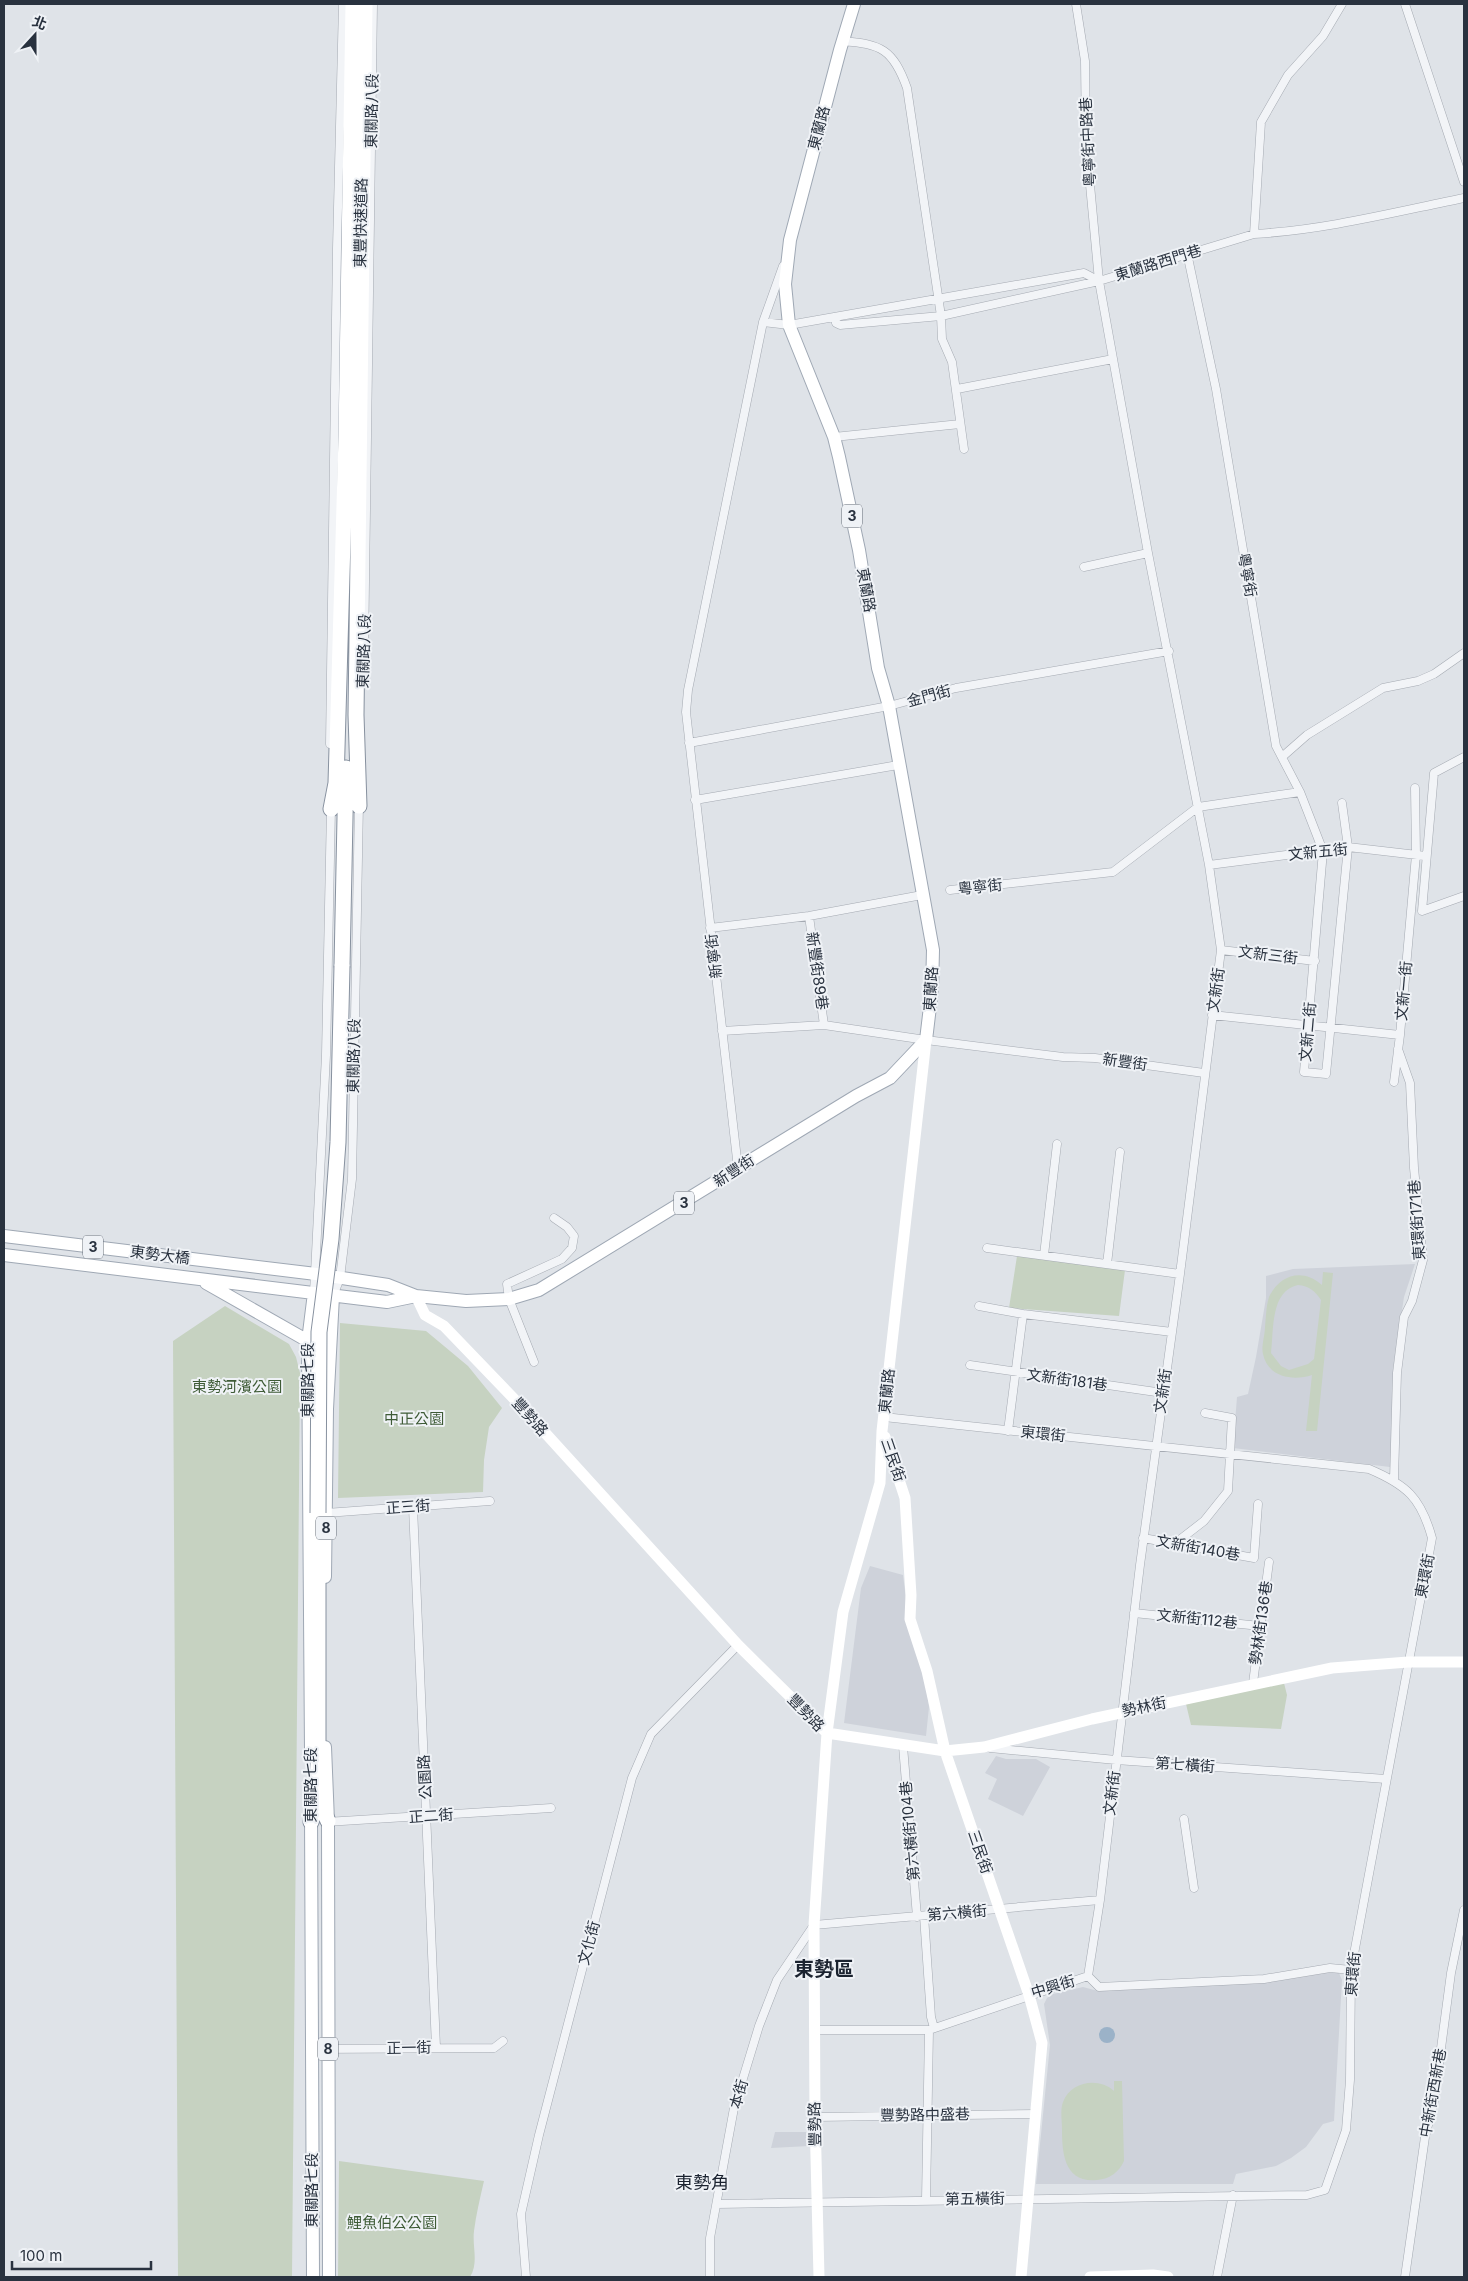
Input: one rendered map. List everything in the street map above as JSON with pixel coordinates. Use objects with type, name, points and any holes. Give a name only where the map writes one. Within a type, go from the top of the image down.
[{"type":"highway","name":"東豐快速道路","points":[[352,439],[353,4]]},
{"type":"highway","name":"東豐快速道路","points":[[352,439],[365,4]]},
{"type":"highway","points":[[331,809],[336,783],[352,439]]},
{"type":"highway","points":[[311,1822],[318,1799],[322,1513],[319,1332],[331,1239],[338,1142],[352,439]]},
{"type":"highway","points":[[352,439],[359,806]]},
{"type":"highway","points":[[318,1799],[328,1822]]},
{"type":"main road","name":"東蘭路","points":[[854,4],[842,41],[788,254],[786,284],[789,325],[834,438],[859,550],[878,668],[889,706],[898,765],[933,950],[932,990],[926,1040]]},
{"type":"main road","name":"新豐街","points":[[416,1296],[466,1301],[509,1300],[538,1290],[890,1078],[926,1040]]},
{"type":"main road","name":"東勢大橋","points":[[4,1236],[316,1274]]},
{"type":"main road","name":"東勢大橋","points":[[4,1255],[202,1281],[314,1293]]},
{"type":"main road","name":"3","points":[[316,1274],[388,1285],[416,1296]]},
{"type":"main road","points":[[202,1281],[308,1341]]},
{"type":"main road","name":"3","points":[[314,1293],[388,1302],[416,1296]]},
{"type":"main road","name":"東關路七段","points":[[313,2277],[308,1341],[314,1293]]},
{"type":"main road","name":"東關路七段","points":[[328,2277],[328,1822],[322,1513],[333,1296]]},
{"type":"main road","points":[[308,1409],[326,1409]]},
{"type":"street","name":"東關路八段","points":[[314,1293],[326,1055],[331,809],[336,248],[343,4]]},
{"type":"street","name":"東關路八段","points":[[333,1296],[340,1278],[352,1179],[359,806],[366,590],[373,4]]},
{"type":"street","name":"粵寧街中路巷","points":[[1076,4],[1085,61],[1086,142],[1099,281]]},
{"type":"street","points":[[1254,234],[1261,122],[1288,75],[1323,36],[1342,4]]},
{"type":"street","points":[[1405,4],[1464,182]]},
{"type":"street","points":[[842,41],[877,46],[885,50],[904,80],[941,316],[942,339],[952,362],[964,449]]},
{"type":"street","name":"東蘭路西門巷","points":[[763,322],[789,325],[1084,273],[1099,281],[1254,234],[1276,233],[1391,215],[1423,205],[1464,198]]},
{"type":"street","name":"粵寧街","points":[[950,890],[1113,872],[1198,807],[1300,792],[1276,746],[1216,389],[1187,253]]},
{"type":"street","name":"東蘭路","points":[[689,743],[686,712],[688,690],[763,322],[788,254]]},
{"type":"street","points":[[835,317],[836,323],[840,325],[941,316],[1099,281],[1148,553],[1169,651],[1198,807]]},
{"type":"street","points":[[957,389],[1113,359]]},
{"type":"street","points":[[834,438],[960,424]]},
{"type":"street","points":[[1084,567],[1148,553]]},
{"type":"street","name":"金門街","points":[[689,743],[889,706],[956,688],[1169,651]]},
{"type":"street","points":[[1282,757],[1307,735],[1383,688],[1418,681],[1434,674],[1464,653]]},
{"type":"street","name":"新寧街","points":[[689,743],[738,1168]]},
{"type":"street","points":[[1464,757],[1434,773],[1422,911],[1464,896]]},
{"type":"street","points":[[695,800],[898,765]]},
{"type":"street","name":"文新一街","points":[[1212,1015],[1400,1035],[1416,855],[1414,788]]},
{"type":"street","name":"文新二街","points":[[1300,792],[1323,851],[1304,1072],[1326,1074],[1348,847],[1342,803]]},
{"type":"street","name":"文新街","points":[[1088,1976],[1100,1900],[1143,1538],[1180,1274],[1221,950],[1210,865],[1198,807]]},
{"type":"street","name":"文新五街","points":[[1210,865],[1348,847],[1426,856]]},
{"type":"street","points":[[710,928],[809,916],[922,895]]},
{"type":"street","name":"新豐街89巷","points":[[809,916],[824,1025]]},
{"type":"street","name":"文新三街","points":[[1221,950],[1315,961]]},
{"type":"street","name":"新豐街","points":[[722,1031],[824,1025],[926,1040],[1063,1057],[1095,1058],[1204,1073]]},
{"type":"street","points":[[1394,1082],[1400,1035]]},
{"type":"street","name":"東蘭路","points":[[827,1733],[843,1612],[880,1483],[882,1431],[926,1040]]},
{"type":"street","name":"東環街171巷","points":[[1394,1479],[1397,1373],[1404,1317],[1412,1301],[1423,1260],[1414,1168],[1410,1083],[1398,1049]]},
{"type":"street","points":[[1044,1255],[1058,1144]]},
{"type":"street","points":[[1107,1264],[1120,1152]]},
{"type":"street","points":[[534,1362],[509,1300],[507,1284],[562,1260],[572,1248],[574,1236],[567,1227],[554,1218]]},
{"type":"street","points":[[987,1248],[1180,1274]]},
{"type":"street","name":"豐勢路","points":[[416,1296],[425,1315],[444,1326],[518,1402],[738,1645],[827,1733],[814,1925],[815,2117],[819,2277]]},
{"type":"street","points":[[979,1306],[1022,1314],[1172,1332]]},
{"type":"street","points":[[1008,1431],[1022,1314]]},
{"type":"street","name":"文新街181巷","points":[[970,1365],[1163,1393]]},
{"type":"street","points":[[1174,1544],[1204,1522],[1228,1490],[1232,1418],[1205,1413]]},
{"type":"street","name":"東環街","points":[[884,1417],[1369,1468],[1394,1479],[1413,1496],[1426,1515],[1432,1538],[1351,1970],[1350,2080],[1346,2130],[1325,2190],[1307,2195],[1233,2195]]},
{"type":"street","name":"三民街","points":[[882,1431],[905,1498],[911,1595],[910,1619],[927,1672],[945,1751],[1029,1995],[1042,2042],[1021,2277]]},
{"type":"street","name":"正三街","points":[[322,1513],[490,1501]]},
{"type":"street","name":"文新街140巷","points":[[1143,1538],[1254,1558],[1258,1504]]},
{"type":"street","name":"公園路","points":[[413,1507],[436,2047]]},
{"type":"street","name":"勢林街136巷","points":[[1253,1683],[1269,1562]]},
{"type":"street","name":"文新街112巷","points":[[1134,1612],[1260,1626]]},
{"type":"street","name":"文化街","points":[[526,2277],[521,2214],[538,2135],[632,1778],[651,1734],[738,1645]]},
{"type":"street","name":"勢林街","points":[[827,1733],[945,1751],[984,1747],[1122,1712],[1253,1683],[1332,1668],[1408,1662],[1464,1662]]},
{"type":"street","name":"第六橫街104巷","points":[[903,1746],[932,2029],[927,2115],[926,2200]]},
{"type":"street","name":"第七橫街","points":[[984,1747],[1116,1760],[1386,1779]]},
{"type":"street","name":"正二街","points":[[311,1822],[427,1817],[551,1808]]},
{"type":"street","points":[[1184,1820],[1194,1888]]},
{"type":"street","name":"第六橫街","points":[[814,1925],[1100,1900]]},
{"type":"street","name":"中新街西新巷","points":[[1405,2277],[1425,2137],[1434,2101],[1452,1973],[1464,1910]]},
{"type":"street","name":"本街","points":[[710,2277],[710,2238],[734,2108],[759,2026],[777,1980],[814,1925]]},
{"type":"street","name":"中興街","points":[[815,2030],[932,2029],[1088,1976],[1099,1987],[1264,1979],[1330,1968],[1351,1970]]},
{"type":"street","points":[[311,1970],[328,1970]]},
{"type":"street","name":"正一街","points":[[312,2049],[494,2048],[503,2041]]},
{"type":"street","name":"豐勢路中盛巷","points":[[815,2117],[1036,2114]]},
{"type":"street","points":[[1217,2277],[1233,2195]]},
{"type":"street","name":"第五橫街","points":[[717,2204],[1233,2195]]},
{"type":"street","points":[[1090,2277],[1154,2275],[1168,2277]]},
{"type":"shaded area","points":[[1415,1264],[1404,1297],[1393,1370],[1394,1414],[1390,1467],[1233,1448],[1237,1397],[1248,1394],[1266,1298],[1266,1276],[1293,1269]]},
{"type":"shaded area","points":[[870,1566],[903,1575],[910,1631],[924,1672],[929,1707],[926,1736],[844,1723],[861,1588]]},
{"type":"shaded area","points":[[996,1756],[1006,1759],[1036,1759],[1050,1767],[1023,1816],[988,1799],[997,1779],[985,1773]]},
{"type":"shaded area","points":[[1329,1971],[1339,1973],[1342,1980],[1334,2121],[1323,2124],[1306,2147],[1291,2158],[1276,2166],[1236,2174],[1233,2184],[1036,2184],[1050,2045],[1044,2004],[1047,1998],[1053,1994],[1083,1987],[1098,1991],[1263,1982]]},
{"type":"shaded area","points":[[775,2132],[809,2132],[809,2146],[771,2148]]},
{"type":"green space","points":[[1017,1256],[1125,1270],[1119,1316],[1009,1308]]},
{"type":"green space","points":[[1323,1272],[1333,1273],[1317,1431],[1306,1431],[1312,1375],[1297,1378],[1276,1373],[1266,1362],[1262,1348],[1269,1297],[1279,1283],[1292,1276],[1300,1275],[1307,1276],[1322,1285]],"holes":[[[1298,1285],[1305,1286],[1321,1300],[1314,1359],[1308,1364],[1289,1370],[1281,1366],[1271,1353],[1273,1323],[1282,1295]]]},
{"type":"green space","name":"東勢河濱公園","points":[[225,1306],[289,1344],[296,1357],[300,1373],[292,2277],[178,2277],[173,1341]]},
{"type":"green space","name":"中正公園","points":[[340,1323],[426,1331],[468,1366],[502,1408],[489,1427],[484,1460],[483,1492],[338,1498]]},
{"type":"green space","points":[[1284,1683],[1287,1695],[1281,1729],[1191,1725],[1186,1704]]},
{"type":"green space","points":[[1114,2081],[1122,2081],[1124,2161],[1117,2172],[1110,2176],[1097,2180],[1086,2180],[1071,2172],[1064,2156],[1062,2105],[1072,2089],[1086,2083],[1093,2083],[1101,2084],[1114,2091]]},
{"type":"green space","name":"鯉魚伯公公園","points":[[339,2161],[484,2181],[475,2225],[475,2260],[470,2277],[338,2277]]},
{"type":"water","points":[[1107,2027],[1115,2035],[1107,2043],[1099,2035]]},
{"type":"district","name":"東勢區","points":[[824,1969]]},
{"type":"district","name":"東勢角","points":[[702,2183]]}]
